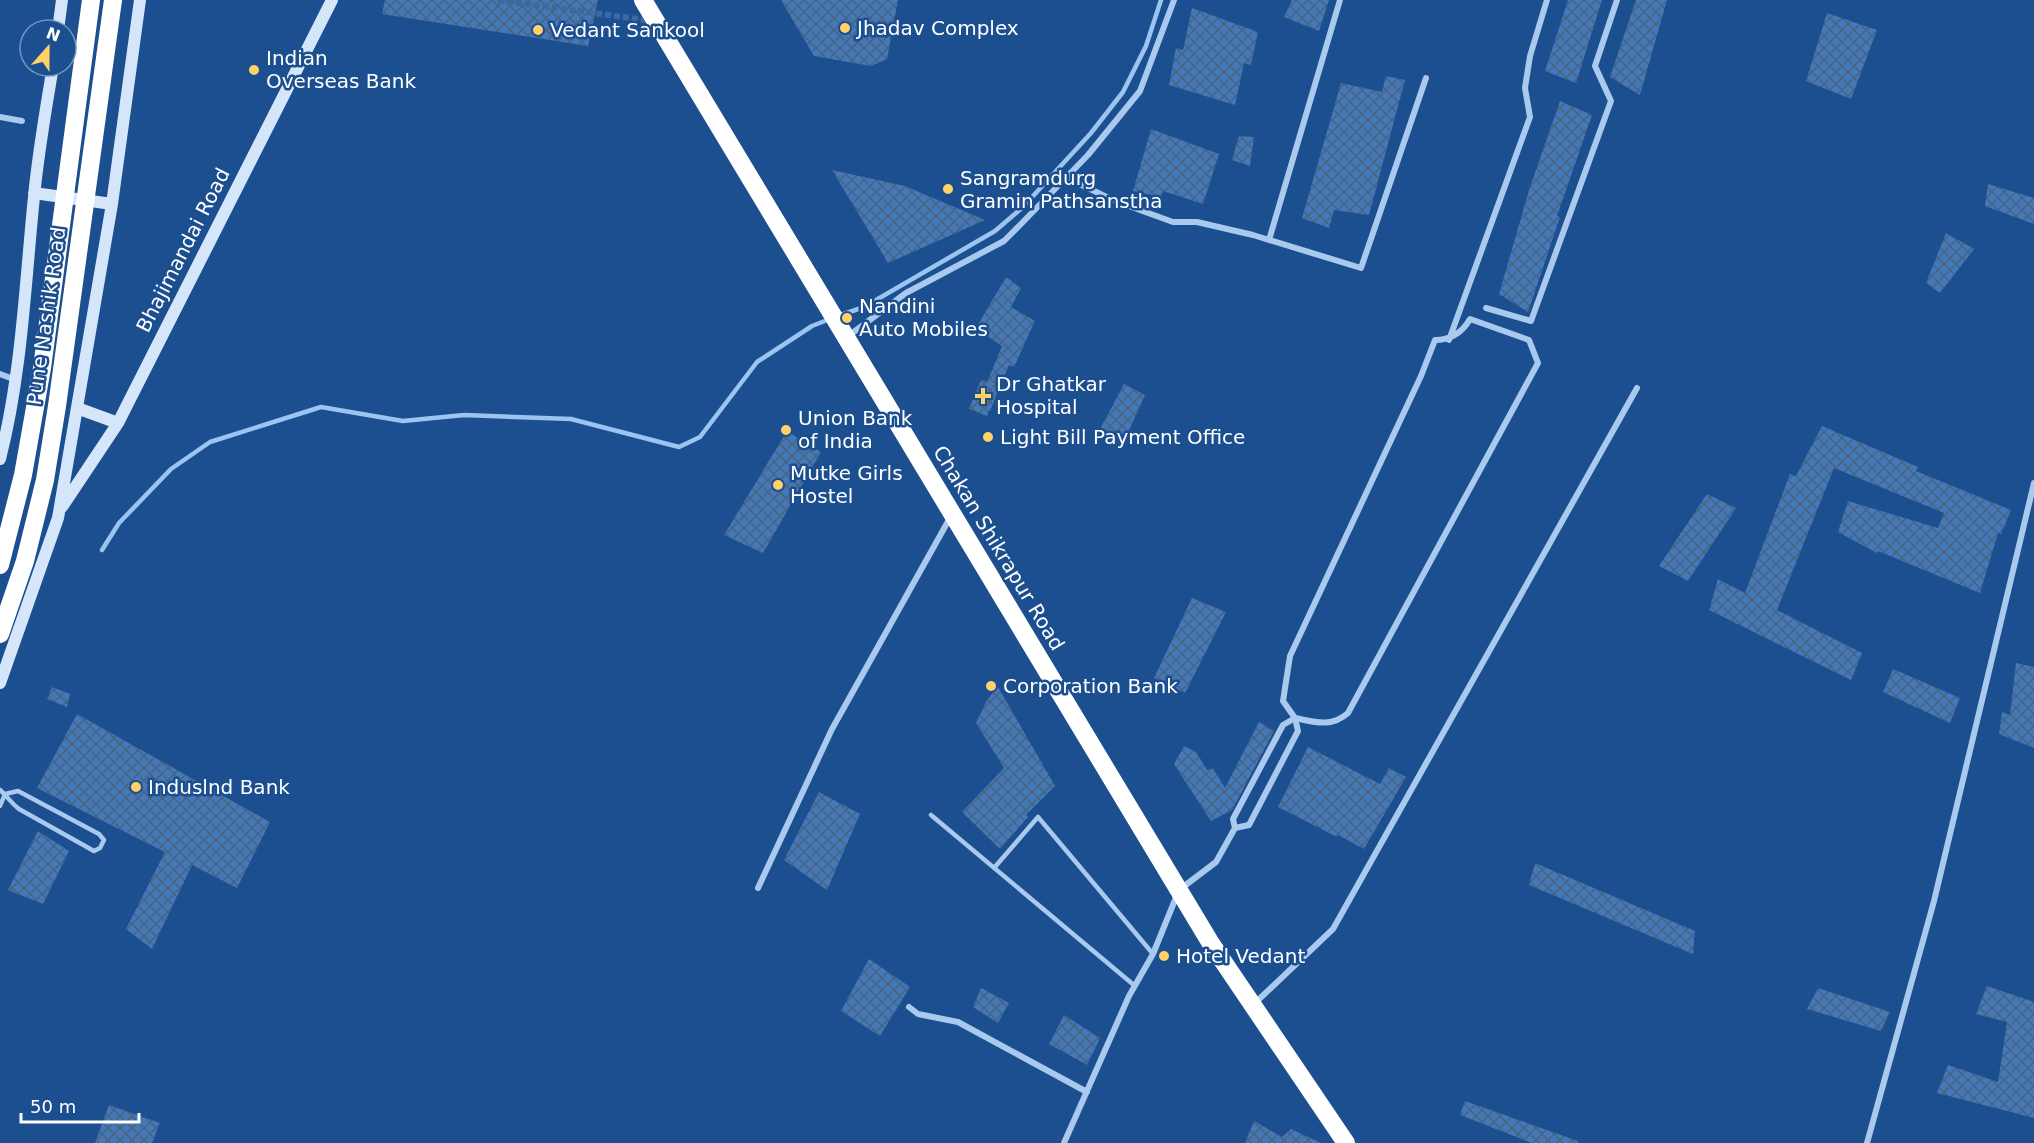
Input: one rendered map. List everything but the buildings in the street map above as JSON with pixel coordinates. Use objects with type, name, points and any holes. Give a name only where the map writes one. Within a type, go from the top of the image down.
[{"type":"highway","name":"Pune Nashik Road","points":[[0,565],[23,475],[42,368],[91,0]]},
{"type":"highway","name":"Pune Nashik Road","points":[[0,634],[25,561],[45,480],[113,0]]},
{"type":"highway","name":"Chakan Shikrapur Road","points":[[643,0],[1210,942],[1346,1143]]},
{"type":"main road","points":[[60,18],[62,0]]},
{"type":"main road","points":[[0,683],[59,512],[112,204],[140,0]]},
{"type":"main road","name":"Bhajimandai Road","points":[[59,512],[118,423],[332,0]]},
{"type":"main road","points":[[0,459],[9,425],[16,380],[34,193],[50,78]]},
{"type":"main road","points":[[34,193],[112,204]]},
{"type":"main road","points":[[77,408],[118,423]]},
{"type":"street","points":[[844,333],[906,294],[1004,241],[1088,155],[1140,91],[1174,0]]},
{"type":"street","points":[[1269,240],[1340,0]]},
{"type":"street","points":[[1448,340],[1530,117],[1525,88],[1530,56],[1547,0]]},
{"type":"street","points":[[1486,308],[1531,321],[1611,100],[1595,66],[1617,0]]},
{"type":"street","points":[[1067,177],[1115,201],[1173,222],[1197,222],[1269,240],[1361,268],[1426,78]]},
{"type":"street","points":[[0,117],[22,121]]},
{"type":"street","points":[[1064,1143],[1135,986],[1153,954],[1179,890],[1216,862],[1235,828],[1233,819],[1283,725],[1294,718],[1322,723],[1339,721],[1348,713],[1538,363],[1529,340],[1470,319],[1466,326],[1448,340],[1436,340],[1290,656],[1283,701],[1294,718],[1298,730],[1249,825],[1235,828]]},
{"type":"street","points":[[0,374],[16,380]]},
{"type":"street","points":[[1252,1005],[1334,929],[1637,388]]},
{"type":"street","points":[[1867,1143],[1934,901],[2034,483]]},
{"type":"street","points":[[758,888],[832,729],[952,513]]},
{"type":"street","points":[[909,1007],[918,1014],[958,1022],[1087,1092]]},
{"type":"lane","points":[[0,790],[11,803],[28,814],[94,851],[100,848],[104,840],[99,834],[18,791],[5,794]]},
{"type":"lane","points":[[0,806],[5,794]]},
{"type":"lane","points":[[931,815],[1135,986]]},
{"type":"lane","points":[[994,868],[1038,817],[1153,954]]},
{"type":"waterway","points":[[838,316],[864,307],[995,231],[1023,207],[1091,133],[1123,92],[1146,46],[1161,0]]},
{"type":"waterway","points":[[102,550],[119,523],[171,469],[210,442],[321,407],[403,421],[464,415],[571,419],[679,447],[700,437],[757,362],[812,326],[830,319]]},
{"type":"tunnel","points":[[498,0],[652,21]]},
{"type":"place","name":"Jhadav Complex","points":[[845,28]]},
{"type":"place","name":"Vedant Sankool","points":[[538,30]]},
{"type":"place","name":"Indian Overseas Bank","points":[[254,70]]},
{"type":"place","name":"Sangramdurg Gramin Pathsanstha","points":[[948,189]]},
{"type":"place","name":"Nandini Auto Mobiles","points":[[847,318]]},
{"type":"place","name":"Dr Ghatkar Hospital","points":[[983,396]]},
{"type":"place","name":"Union Bank of India","points":[[786,430]]},
{"type":"place","name":"Light Bill Payment Office","points":[[988,437]]},
{"type":"place","name":"Mutke Girls Hostel","points":[[778,485]]},
{"type":"place","name":"Corporation Bank","points":[[991,686]]},
{"type":"place","name":"Induslnd Bank","points":[[136,787]]},
{"type":"place","name":"Hotel Vedant","points":[[1164,956]]}]
